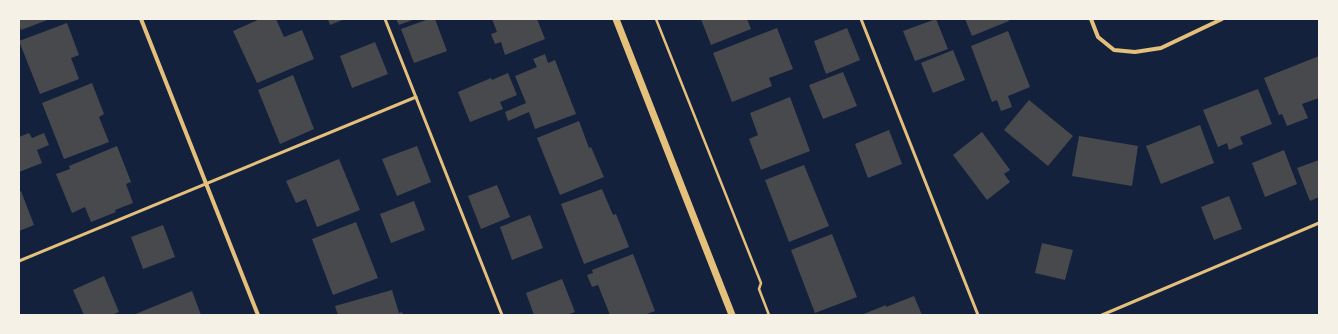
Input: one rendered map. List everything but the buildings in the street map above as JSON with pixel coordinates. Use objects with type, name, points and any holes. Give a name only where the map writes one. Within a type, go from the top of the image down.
[{"type":"street","points":[[141,19],[258,315]]},
{"type":"street","points":[[616,19],[732,315]]},
{"type":"street","points":[[1091,19],[1098,37],[1114,50],[1135,52],[1161,48],[1222,19]]},
{"type":"lane","points":[[385,19],[502,315]]},
{"type":"lane","points":[[861,19],[978,315]]},
{"type":"lane","points":[[19,261],[416,97]]},
{"type":"lane","points":[[1102,315],[1319,223]]},
{"type":"path","points":[[656,19],[760,283],[759,289],[770,315]]}]
